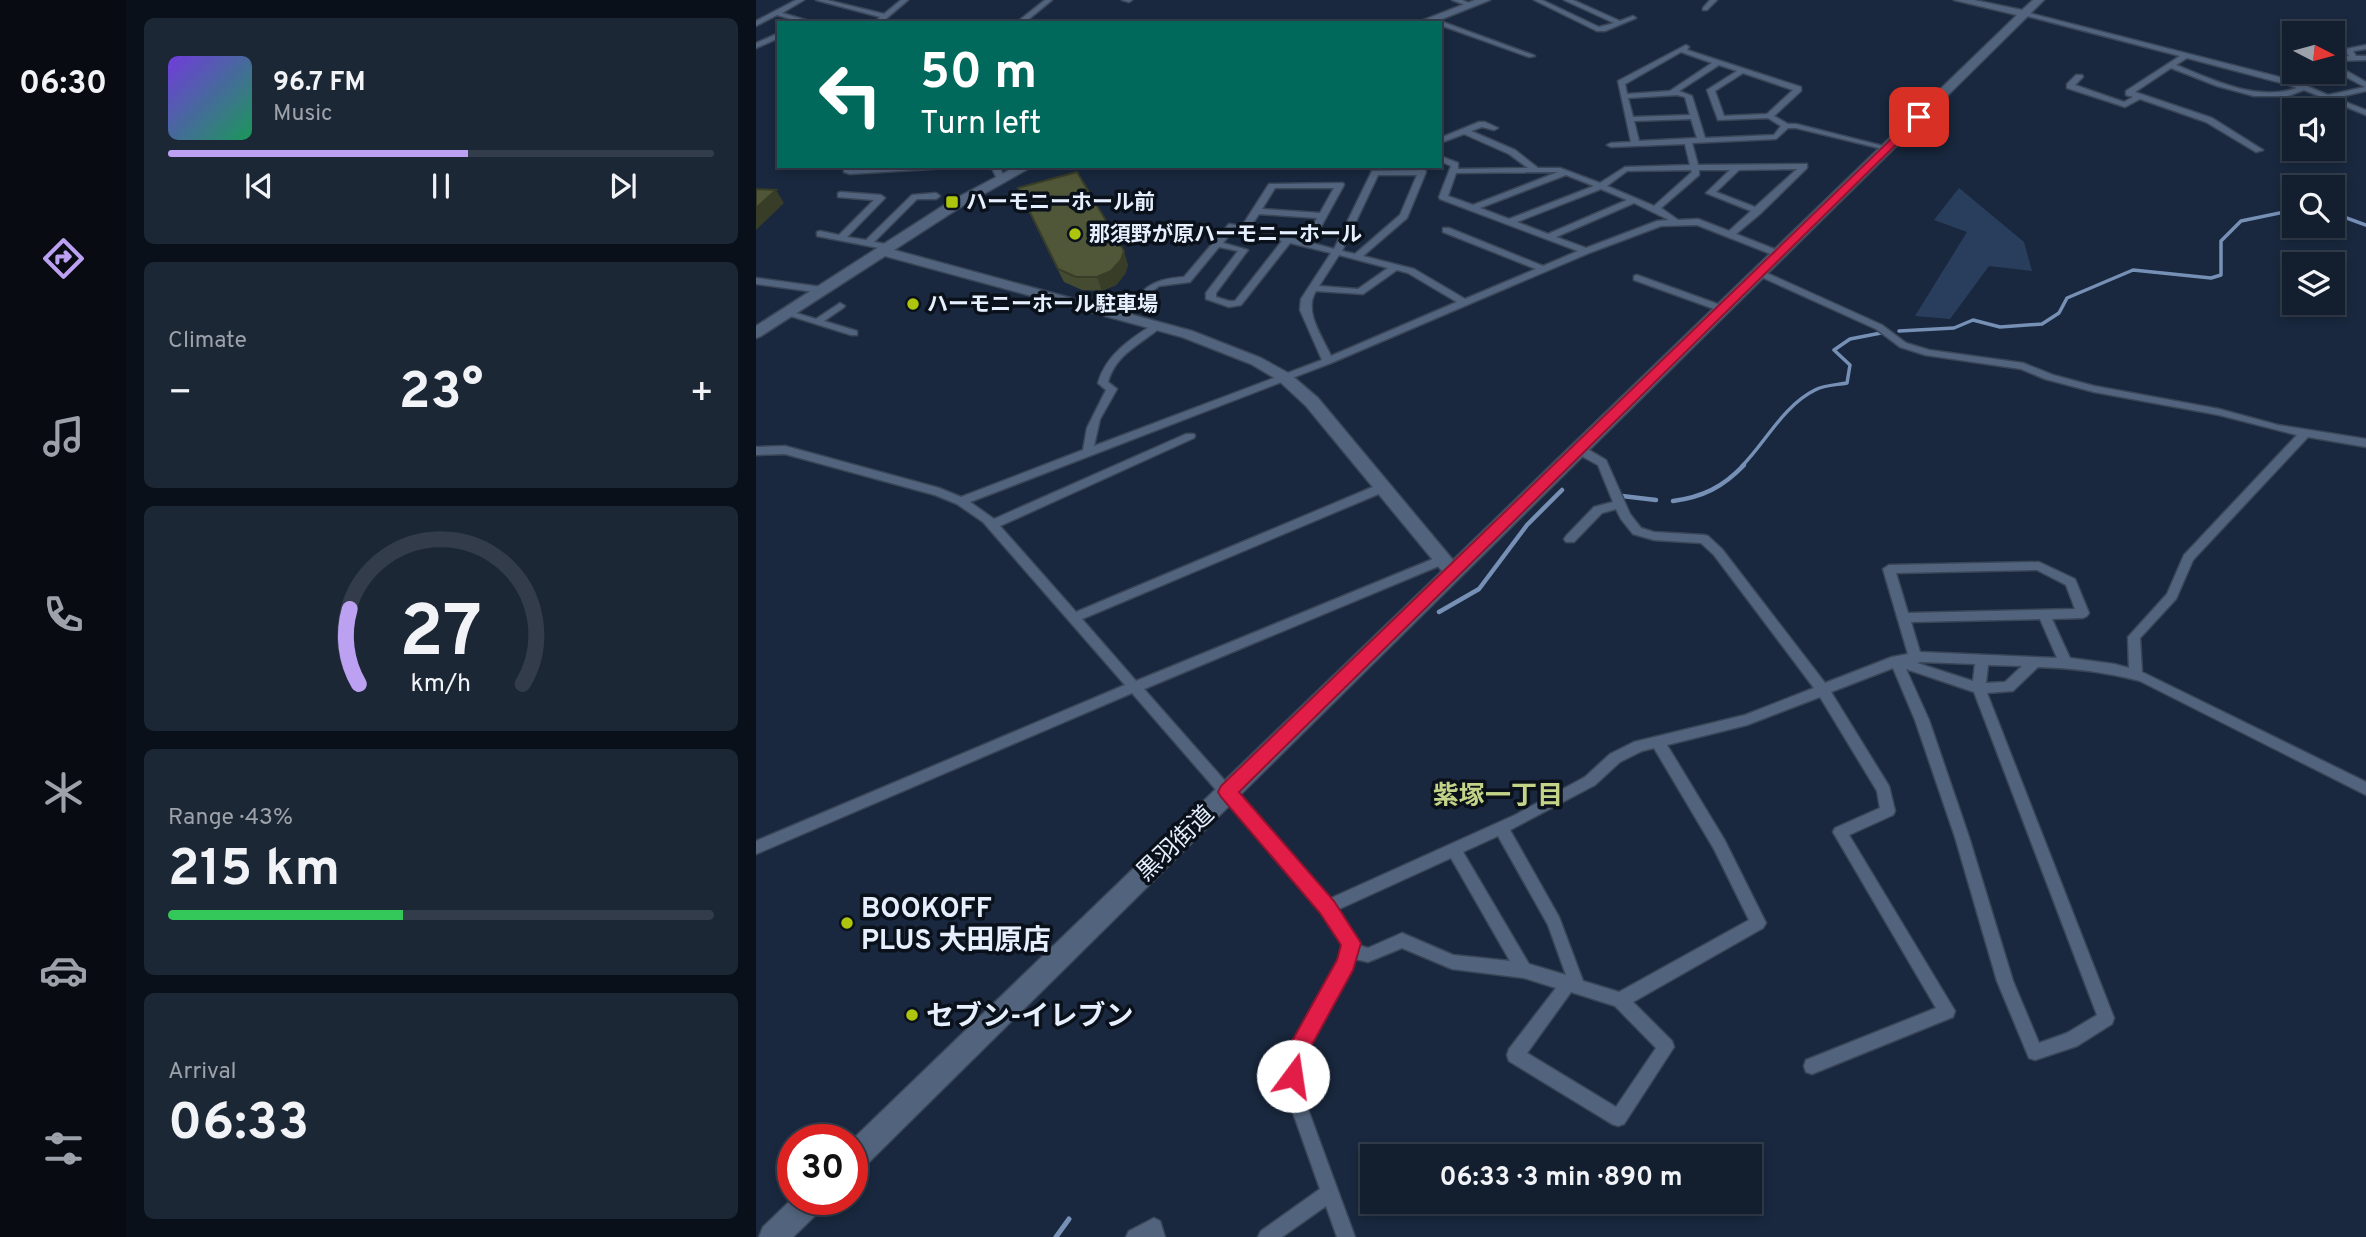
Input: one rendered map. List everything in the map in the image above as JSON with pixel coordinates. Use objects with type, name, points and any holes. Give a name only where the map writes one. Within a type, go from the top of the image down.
[{"type":"street","points":[[756,24],[801,0]]},
{"type":"street","points":[[819,0],[885,16]]},
{"type":"street","points":[[879,21],[905,0]]},
{"type":"street","points":[[1039,0],[1048,0]]},
{"type":"street","points":[[1022,21],[1048,0]]},
{"type":"street","points":[[1455,0],[1471,5]]},
{"type":"street","points":[[1434,21],[1486,0]]},
{"type":"street","points":[[1537,0],[1597,29],[1603,30],[1633,18]]},
{"type":"street","points":[[1567,0],[1619,23]]},
{"type":"street","points":[[1700,0],[1713,1]]},
{"type":"street","points":[[1959,0],[2025,14],[2304,88],[2366,113]]},
{"type":"street","name":"黒羽街道","points":[[868,1143],[1227,792],[1447,566],[1580,450],[2039,0]]},
{"type":"street","points":[[1705,9],[1713,1]]},
{"type":"street","points":[[779,14],[804,21]]},
{"type":"street","points":[[1442,26],[1531,57]]},
{"type":"street","points":[[756,46],[777,36]]},
{"type":"street","points":[[756,37],[777,42]]},
{"type":"street","points":[[1635,144],[1621,83],[1688,46]]},
{"type":"street","points":[[2354,58],[2348,50],[2366,47]]},
{"type":"street","points":[[1681,50],[1798,89],[1769,116]]},
{"type":"street","points":[[2185,56],[2129,92],[2137,98],[2209,120],[2259,150]]},
{"type":"street","points":[[2345,58],[2366,58]]},
{"type":"street","points":[[1672,93],[1717,62]]},
{"type":"street","points":[[2171,66],[2263,96],[2304,88]]},
{"type":"street","points":[[1742,71],[1711,90],[1721,118],[1769,116],[1786,126],[1886,148]]},
{"type":"street","points":[[2345,74],[2366,87]]},
{"type":"street","points":[[2078,77],[2070,86],[2125,105],[2137,98]]},
{"type":"street","points":[[2328,97],[2366,87]]},
{"type":"street","points":[[1625,96],[1672,93],[1688,96],[1702,141]]},
{"type":"street","points":[[1630,119],[1694,117]]},
{"type":"street","points":[[1442,140],[1482,124],[1494,128]]},
{"type":"street","points":[[1611,145],[1776,137],[1786,126]]},
{"type":"street","points":[[1464,131],[1512,152],[1536,170]]},
{"type":"street","points":[[1655,209],[1696,173],[1697,167],[1688,142]]},
{"type":"street","points":[[1442,159],[1455,165],[1443,197],[1586,251]]},
{"type":"street","points":[[1738,166],[1710,192],[1758,211]]},
{"type":"street","points":[[1509,222],[1601,186],[1625,169],[1804,166],[1730,235]]},
{"type":"street","points":[[848,168],[850,172],[913,168]]},
{"type":"street","points":[[756,333],[822,290],[880,247],[998,173],[1019,168]]},
{"type":"street","points":[[1453,171],[1560,170],[1655,209],[1674,220]]},
{"type":"street","points":[[1328,360],[1305,310],[1306,299],[1336,253],[1375,173],[1422,172],[1404,216],[1357,257]]},
{"type":"street","points":[[1473,208],[1565,173]]},
{"type":"street","points":[[1245,229],[1272,186],[1340,185],[1307,245]]},
{"type":"street","points":[[841,195],[881,198],[841,238]]},
{"type":"street","points":[[880,247],[895,216],[915,197],[936,196]]},
{"type":"street","points":[[1550,236],[1634,200]]},
{"type":"street","points":[[1256,211],[1323,216]]},
{"type":"street","points":[[895,216],[907,224]]},
{"type":"street","points":[[961,501],[1328,360],[1586,251],[1660,223],[1674,220],[1698,222],[1779,254]]},
{"type":"street","points":[[1125,318],[1154,283],[1187,280],[1217,244],[1228,225],[1412,271],[1465,303]]},
{"type":"street","points":[[1446,230],[1544,269]]},
{"type":"street","points":[[756,848],[1134,687],[1447,566],[1312,402],[1284,377],[1237,352],[1157,326],[880,247],[820,234]]},
{"type":"street","points":[[1217,244],[1244,250],[1211,293],[1211,299],[1229,304],[1238,303],[1288,240]]},
{"type":"street","points":[[1315,288],[1360,292],[1395,267]]},
{"type":"street","points":[[1760,273],[1879,327],[1903,345],[1928,353],[2022,366],[2049,377],[2094,389],[2366,443]]},
{"type":"street","points":[[1637,278],[1723,309]]},
{"type":"street","points":[[756,281],[822,290]]},
{"type":"street","points":[[817,322],[840,306]]},
{"type":"street","points":[[786,313],[854,333]]},
{"type":"street","points":[[1089,453],[1090,438],[1102,405],[1112,389],[1102,383],[1104,376],[1115,360],[1138,338],[1157,326]]},
{"type":"street","points":[[2136,675],[2134,637],[2172,596],[2188,558],[2305,433]]},
{"type":"street","points":[[992,525],[1190,436]]},
{"type":"street","points":[[756,451],[785,450],[961,501],[992,525],[1327,907],[1351,943],[1346,963],[1293,1059],[1294,1093],[1346,1237]]},
{"type":"street","points":[[1580,450],[1602,463],[1631,526],[1637,531],[1654,536],[1704,539],[1718,552],[1823,690],[1884,790],[1888,811],[1840,831],[1947,1011],[1812,1066]]},
{"type":"street","points":[[1073,618],[1384,487]]},
{"type":"street","points":[[1570,539],[1598,510],[1620,504]]},
{"type":"street","points":[[1904,618],[2083,613],[2071,582],[2039,566],[1889,569],[1916,658]]},
{"type":"street","points":[[2044,614],[2066,663]]},
{"type":"street","points":[[1327,907],[1501,828],[1590,781],[1615,758],[1639,746],[1747,720],[1896,661],[1916,658],[2066,663],[2136,675],[2219,713],[2307,761],[2366,789]]},
{"type":"street","points":[[1896,661],[1922,720],[1962,838],[2005,981],[2035,1052],[2071,1040],[2106,1018],[1979,688],[1982,661]]},
{"type":"street","points":[[1896,661],[1979,688],[2008,687],[2035,662]]},
{"type":"street","points":[[1620,1000],[1758,923],[1719,845],[1657,741]]},
{"type":"street","points":[[1501,828],[1553,922],[1573,984]]},
{"type":"street","points":[[1454,850],[1524,970]]},
{"type":"street","points":[[1349,950],[1368,955],[1402,940],[1452,962],[1524,970],[1573,984],[1620,1000],[1665,1047],[1618,1118],[1515,1055],[1573,984]]},
{"type":"street","points":[[1267,1237],[1330,1192]]},
{"type":"street","points":[[773,1237],[796,1215]]},
{"type":"street","points":[[1135,1237],[1154,1227],[1156,1237]]},
{"type":"shaded area","points":[[1959,188],[2024,242],[2032,271],[1989,266],[1950,319],[1915,316],[1967,232],[1934,220]]},
{"type":"building","name":"那須野が原ハーモニーホール","points":[[1077,172],[1124,251],[1121,260],[1111,271],[1097,277],[1076,277],[1058,269],[1018,188]]},
{"type":"building","points":[[756,189],[776,190],[756,208]]},
{"type":"waterway","points":[[1899,331],[1954,328],[1973,320],[2000,327],[2042,324],[2059,313],[2067,298],[2133,270],[2211,278],[2221,275],[2221,241],[2241,221],[2282,212]]},
{"type":"waterway","points":[[2345,217],[2366,225]]},
{"type":"waterway","points":[[1742,466],[1784,415],[1804,397],[1822,387],[1847,383],[1850,365],[1834,350],[1850,339],[1881,333]]},
{"type":"waterway","points":[[1673,501],[1712,490],[1744,465]]},
{"type":"waterway","points":[[1439,612],[1479,589],[1527,525],[1562,490]]},
{"type":"waterway","points":[[1622,496],[1656,500]]},
{"type":"waterway","points":[[1056,1237],[1069,1219]]},
{"type":"place","name":"ハーモニーホール前","points":[[952,202]]},
{"type":"place","name":"那須野が原ハーモニーホール","points":[[1075,234]]},
{"type":"place","name":"ハーモニーホール駐車場","points":[[913,304]]},
{"type":"place","name":"BOOKOFF PLUS 大田原店","points":[[847,923]]},
{"type":"place","name":"セブン-イレブン","points":[[912,1015]]},
{"type":"district","name":"紫塚一丁目","points":[[1498,795]]},
{"type":"route","points":[[1293,1076],[1293,1059],[1346,963],[1351,943],[1327,907],[1227,792],[1919,117]]}]
